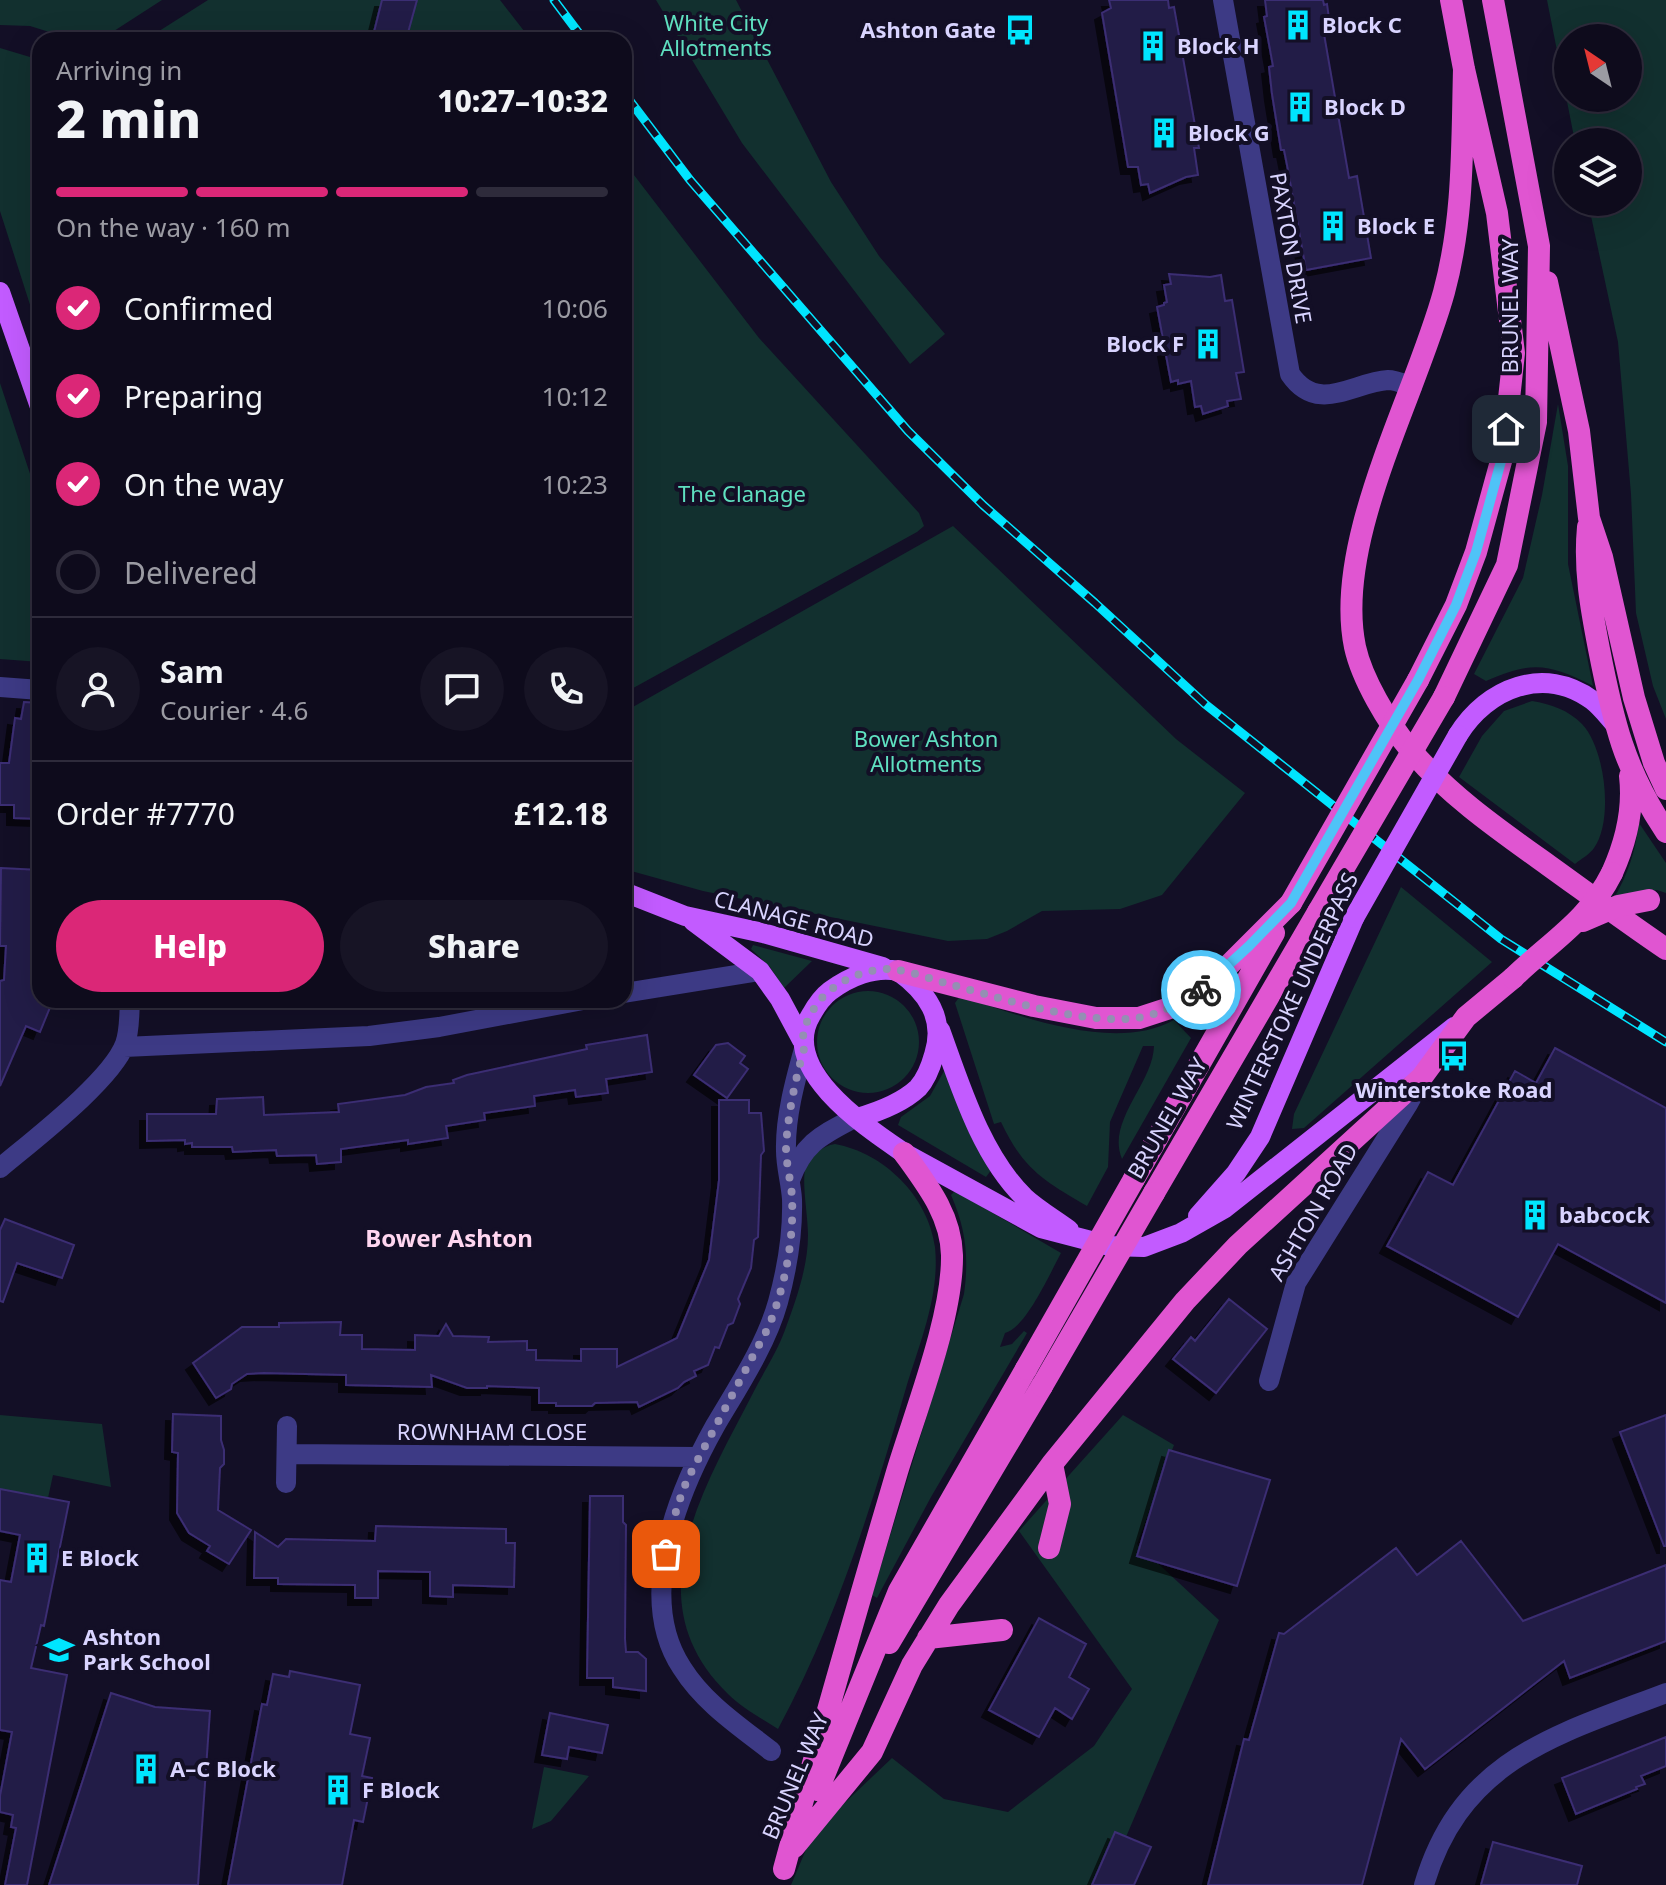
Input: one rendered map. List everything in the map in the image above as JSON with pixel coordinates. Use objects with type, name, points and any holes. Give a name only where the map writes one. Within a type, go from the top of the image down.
[{"type":"highway","name":"BRUNEL WAY","points":[[781,1877],[899,1591],[1418,680],[1456,605],[1476,552],[1503,454],[1514,353],[1497,213],[1451,0]]},
{"type":"highway","name":"BRUNEL WAY","points":[[861,1687],[915,1603],[1444,697],[1507,565],[1536,422],[1539,246],[1493,0]]},
{"type":"highway","points":[[1464,69],[1462,187],[1456,242],[1443,294],[1359,540],[1351,611],[1356,649],[1378,703],[1409,748],[1469,807],[1666,949]]},
{"type":"highway","points":[[1539,246],[1579,431],[1589,518],[1586,554],[1588,592],[1614,723],[1629,767],[1666,832]]},
{"type":"highway","points":[[1589,518],[1602,556],[1641,724],[1666,789]]},
{"type":"highway","points":[[1578,923],[1595,903],[1621,853],[1632,795],[1629,767]]},
{"type":"highway","points":[[1578,923],[1618,906],[1657,900]]},
{"type":"highway","points":[[894,970],[1034,1006],[1096,1018],[1139,1018],[1179,1005],[1209,985],[1291,903]]},
{"type":"highway","name":"WINTERSTOKE UNDERPASS","points":[[1466,1017],[1578,923]]},
{"type":"highway","points":[[794,1847],[872,1752],[912,1665],[928,1638],[1052,1464],[1185,1301],[1238,1245],[1422,1077],[1466,1017]]},
{"type":"highway","points":[[781,1877],[845,1646],[935,1346],[951,1273],[952,1252],[945,1217],[936,1198],[904,1153]]},
{"type":"highway","points":[[1049,1548],[1060,1504],[1052,1464]]},
{"type":"highway","points":[[928,1638],[1002,1630]]},
{"type":"main road","points":[[0,292],[32,384]]},
{"type":"main road","name":"WINTERSTOKE UNDERPASS","points":[[1181,1233],[1213,1202],[1260,1137],[1354,918],[1469,718],[1491,699],[1518,685],[1547,683],[1575,690],[1594,701],[1614,723]]},
{"type":"main road","name":"CLANAGE ROAD","points":[[632,895],[685,916],[763,933],[894,970]]},
{"type":"main road","name":"CLANAGE ROAD","points":[[685,916],[760,971],[780,999],[803,1044]]},
{"type":"main road","points":[[894,970],[910,979],[929,1002],[939,1027],[936,1049],[919,1086],[887,1107],[857,1117],[824,1088],[803,1044],[806,1023],[825,995],[853,977],[894,970]]},
{"type":"main road","name":"WINTERSTOKE UNDERPASS","points":[[857,1117],[904,1153],[1041,1228],[1110,1246],[1144,1247],[1181,1233],[1225,1208],[1466,1017]]},
{"type":"main road","name":"WINTERSTOKE UNDERPASS","points":[[939,1027],[973,1118],[1002,1170],[1023,1196],[1082,1239]]},
{"type":"street","name":"PAXTON DRIVE","points":[[1223,0],[1290,374],[1305,389],[1321,394],[1345,393],[1388,380],[1412,387]]},
{"type":"street","points":[[0,687],[32,689]]},
{"type":"street","points":[[632,992],[760,971]]},
{"type":"street","points":[[0,1168],[65,1113],[103,1075],[124,1047],[128,1036],[130,1008]]},
{"type":"street","points":[[124,1047],[369,1036],[439,1027],[540,1008]]},
{"type":"street","points":[[771,1751],[695,1687],[677,1659],[667,1632],[662,1594],[666,1554],[677,1507],[698,1457],[736,1390],[778,1303],[789,1251],[788,1129],[803,1044]]},
{"type":"street","name":"ASHTON ROAD","points":[[1269,1381],[1296,1283],[1422,1077]]},
{"type":"street","points":[[790,1180],[807,1146],[857,1117]]},
{"type":"street","points":[[286,1483],[287,1426]]},
{"type":"street","name":"ROWNHAM CLOSE","points":[[287,1454],[698,1457]]},
{"type":"street","points":[[1424,1885],[1432,1857],[1453,1818],[1498,1770],[1538,1743],[1666,1693]]},
{"type":"green space","points":[[0,0],[162,0],[112,32],[49,32],[30,26],[0,25]]},
{"type":"green space","points":[[208,0],[500,0],[525,32],[158,32]]},
{"type":"green space","name":"White City Allotments","points":[[656,0],[736,0],[831,182],[879,256],[945,334],[910,364],[742,143]]},
{"type":"green space","points":[[1547,0],[1666,0],[1666,719],[1653,686],[1636,613],[1631,494],[1618,342],[1591,216],[1642,216],[1642,128],[1572,128],[1569,112],[1642,112],[1642,24],[1554,24],[1554,36]]},
{"type":"green space","points":[[0,48],[32,58],[32,311],[0,211]]},
{"type":"green space","name":"The Clanage","points":[[632,172],[759,338],[919,513],[924,526],[632,689]]},
{"type":"green space","points":[[0,383],[32,480],[32,661],[0,659]]},
{"type":"green space","points":[[1558,404],[1568,466],[1568,564],[1593,686],[1564,673],[1540,667],[1516,670],[1486,681],[1474,674],[1523,578]]},
{"type":"green space","name":"Bower Ashton Allotments","points":[[953,526],[1176,739],[1245,793],[1162,895],[1120,909],[1042,911],[987,939],[948,941],[703,891],[632,871],[632,707]]},
{"type":"green space","points":[[1532,701],[1559,708],[1582,724],[1590,735],[1601,766],[1605,803],[1600,836],[1592,850],[1575,864],[1459,777],[1482,736],[1504,711]]},
{"type":"green space","points":[[1639,823],[1666,863],[1666,893],[1657,890],[1613,900],[1630,863]]},
{"type":"green space","points":[[1401,887],[1492,962],[1304,1128],[1292,1129],[1294,1114]]},
{"type":"green space","points":[[753,945],[812,961],[784,988],[770,967],[751,949]]},
{"type":"green space","points":[[868,991],[888,995],[904,1006],[915,1022],[919,1042],[915,1062],[904,1078],[888,1089],[868,1093],[848,1089],[832,1078],[821,1062],[817,1042],[821,1022],[832,1006],[848,995]]},
{"type":"green space","points":[[960,996],[1039,1021],[1096,1032],[1124,1033],[1150,1029],[1174,1020],[1191,1038],[1122,1159],[1120,1131],[1152,1060],[1154,1046],[1143,1046],[1110,1122],[1108,1167],[1087,1206],[1036,1172],[1018,1151],[1001,1122],[994,1124],[955,1003]]},
{"type":"green space","points":[[944,1071],[992,1169],[986,1177],[898,1125],[901,1117],[930,1096]]},
{"type":"green space","points":[[835,1144],[853,1149],[886,1167],[913,1194],[931,1228],[935,1247],[935,1283],[923,1336],[851,1562],[818,1647],[778,1729],[733,1699],[700,1659],[685,1622],[681,1584],[686,1546],[698,1507],[714,1469],[778,1346],[797,1295],[807,1247],[805,1170],[817,1152]]},
{"type":"green space","points":[[955,1191],[1061,1253],[1029,1311],[1013,1329],[1005,1333],[1000,1347],[1012,1344],[1024,1331],[1027,1333],[931,1497],[877,1598],[872,1595],[964,1294],[965,1244],[951,1195]]},
{"type":"green space","points":[[0,1415],[102,1424],[111,1487],[53,1475],[48,1498],[0,1489]]},
{"type":"green space","points":[[1123,1415],[1174,1445],[1137,1544],[1219,1620],[1126,1837],[1115,1833],[1092,1885],[791,1885],[813,1833],[892,1758],[944,1799],[1008,1812],[1094,1746],[1132,1689],[1019,1531]]},
{"type":"green space","points":[[544,1767],[589,1776],[551,1821],[532,1829]]},
{"type":"building","points":[[382,0],[417,0],[408,32],[374,32]]},
{"type":"building","points":[[1109,0],[1168,0],[1169,8],[1174,7],[1199,148],[1194,148],[1198,175],[1150,193],[1148,184],[1141,185],[1138,167],[1128,167],[1102,13],[1111,8]]},
{"type":"building","points":[[1265,0],[1323,0],[1324,5],[1327,4],[1331,33],[1324,34],[1349,178],[1357,176],[1371,258],[1306,270],[1272,94],[1269,67],[1273,66],[1264,17],[1267,16]]},
{"type":"building","name":"Block F","points":[[1169,274],[1221,275],[1225,301],[1232,300],[1244,372],[1236,373],[1241,399],[1227,401],[1228,406],[1203,414],[1201,406],[1195,407],[1191,381],[1171,382],[1157,307],[1167,302],[1164,285],[1171,284]]},
{"type":"building","points":[[24,702],[32,702],[32,819],[14,818],[14,805],[0,805],[0,763],[9,763],[15,718],[21,719]]},
{"type":"building","points":[[1,868],[32,870],[32,1008],[50,1008],[40,1032],[26,1026],[0,1086],[0,981],[4,980],[6,946],[0,946]]},
{"type":"building","points":[[647,1035],[652,1072],[606,1079],[608,1093],[576,1097],[575,1090],[534,1096],[535,1106],[484,1113],[485,1120],[446,1126],[448,1138],[341,1149],[341,1162],[317,1164],[316,1155],[277,1156],[276,1150],[233,1152],[232,1147],[192,1147],[192,1143],[185,1144],[185,1140],[147,1141],[147,1114],[216,1114],[217,1099],[263,1097],[264,1115],[339,1112],[338,1104],[405,1095],[426,1087],[454,1083],[453,1080],[467,1075],[587,1049],[586,1045]]},
{"type":"building","points":[[728,1043],[745,1056],[740,1063],[748,1069],[727,1098],[694,1075],[716,1045]]},
{"type":"building","name":"babcock","points":[[1555,1048],[1666,1108],[1666,1303],[1558,1244],[1518,1317],[1387,1246],[1428,1172],[1453,1185],[1515,1071],[1536,1083]]},
{"type":"building","points":[[719,1100],[749,1100],[749,1113],[761,1113],[764,1151],[761,1155],[758,1237],[754,1240],[751,1268],[738,1299],[740,1304],[733,1323],[728,1325],[708,1365],[694,1371],[696,1376],[678,1388],[639,1407],[637,1402],[556,1406],[556,1403],[539,1403],[539,1388],[467,1388],[431,1375],[432,1387],[346,1385],[346,1375],[264,1373],[247,1374],[216,1398],[193,1363],[242,1327],[279,1327],[279,1323],[341,1322],[340,1335],[362,1335],[362,1349],[415,1350],[415,1335],[439,1336],[446,1324],[453,1336],[489,1337],[488,1342],[527,1341],[527,1350],[536,1350],[536,1360],[581,1361],[581,1349],[617,1349],[617,1367],[677,1338],[709,1260],[719,1180]]},
{"type":"building","points":[[5,1219],[74,1245],[62,1278],[17,1263],[3,1302],[0,1301],[0,1230]]},
{"type":"building","points":[[1229,1299],[1267,1329],[1216,1393],[1173,1359],[1191,1337],[1195,1341]]},
{"type":"building","points":[[173,1414],[221,1416],[224,1464],[220,1468],[218,1510],[251,1530],[229,1564],[207,1551],[210,1546],[189,1533],[177,1513],[178,1453],[172,1452]]},
{"type":"building","points":[[1666,1415],[1666,1546],[1664,1546],[1620,1432]]},
{"type":"building","points":[[1169,1450],[1270,1480],[1237,1586],[1137,1556]]},
{"type":"building","points":[[0,1489],[69,1502],[44,1626],[41,1625],[31,1668],[67,1675],[27,1885],[5,1885],[16,1828],[11,1827],[13,1815],[0,1812],[12,1732],[0,1730],[0,1580],[11,1582],[20,1535],[0,1531]]},
{"type":"building","points":[[590,1496],[623,1496],[623,1522],[626,1525],[626,1652],[638,1652],[646,1659],[646,1691],[613,1687],[613,1678],[587,1678]]},
{"type":"building","points":[[376,1526],[506,1529],[506,1543],[515,1543],[514,1587],[453,1585],[453,1597],[430,1596],[430,1572],[378,1571],[378,1598],[355,1598],[355,1585],[278,1584],[278,1578],[254,1578],[255,1532],[278,1547],[286,1539],[375,1541]]},
{"type":"building","points":[[1461,1541],[1523,1621],[1666,1565],[1666,1641],[1570,1678],[1564,1661],[1425,1769],[1401,1739],[1362,1885],[1208,1885],[1244,1739],[1249,1740],[1279,1633],[1284,1634],[1396,1548],[1417,1575]]},
{"type":"building","points":[[1039,1618],[1086,1644],[1069,1677],[1089,1689],[1072,1719],[1055,1708],[1039,1737],[989,1710]]},
{"type":"building","name":"F Block","points":[[290,1671],[360,1685],[350,1734],[370,1738],[362,1776],[372,1778],[363,1822],[354,1820],[342,1885],[228,1885],[262,1704],[267,1705],[273,1674],[289,1677]]},
{"type":"building","name":"A–C Block","points":[[111,1693],[155,1707],[210,1711],[198,1885],[49,1885]]},
{"type":"building","points":[[550,1713],[608,1725],[602,1753],[569,1747],[567,1759],[542,1755]]},
{"type":"building","points":[[1666,1737],[1666,1766],[1641,1776],[1645,1784],[1576,1814],[1562,1778]]},
{"type":"building","points":[[1115,1832],[1151,1847],[1134,1885],[1092,1885]]},
{"type":"building","points":[[1493,1842],[1582,1866],[1577,1885],[1481,1885]]},
{"type":"railway","points":[[554,0],[578,32]]},
{"type":"railway","points":[[632,104],[690,180],[908,431],[983,505],[1205,704],[1501,939],[1666,1042]]},
{"type":"way so far","points":[[666,1554],[687,1480],[769,1326],[778,1303],[791,1226],[792,1201],[786,1151],[789,1118],[804,1049],[802,1040],[806,1023],[825,995],[853,977],[890,969],[1034,1006],[1118,1019],[1160,1013],[1201,990]]},
{"type":"place","name":"Block C","points":[[1298,25]]},
{"type":"place","name":"Ashton Gate","points":[[1020,30]]},
{"type":"place","name":"Block H","points":[[1153,46]]},
{"type":"place","name":"Block D","points":[[1300,107]]},
{"type":"place","name":"Block G","points":[[1164,133]]},
{"type":"place","name":"Block E","points":[[1333,226]]},
{"type":"place","name":"Block F","points":[[1208,344]]},
{"type":"place","name":"Winterstoke Road","points":[[1454,1056]]},
{"type":"place","name":"babcock","points":[[1535,1215]]},
{"type":"place","name":"E Block","points":[[37,1558]]},
{"type":"place","name":"Ashton Park School","points":[[59,1650]]},
{"type":"place","name":"A–C Block","points":[[146,1769]]},
{"type":"place","name":"F Block","points":[[338,1790]]},
{"type":"district","name":"Bower Ashton","points":[[449,1239]]},
{"type":"route","points":[[1201,990],[1291,903],[1418,680],[1456,605],[1476,552],[1503,454],[1506,429]]}]
